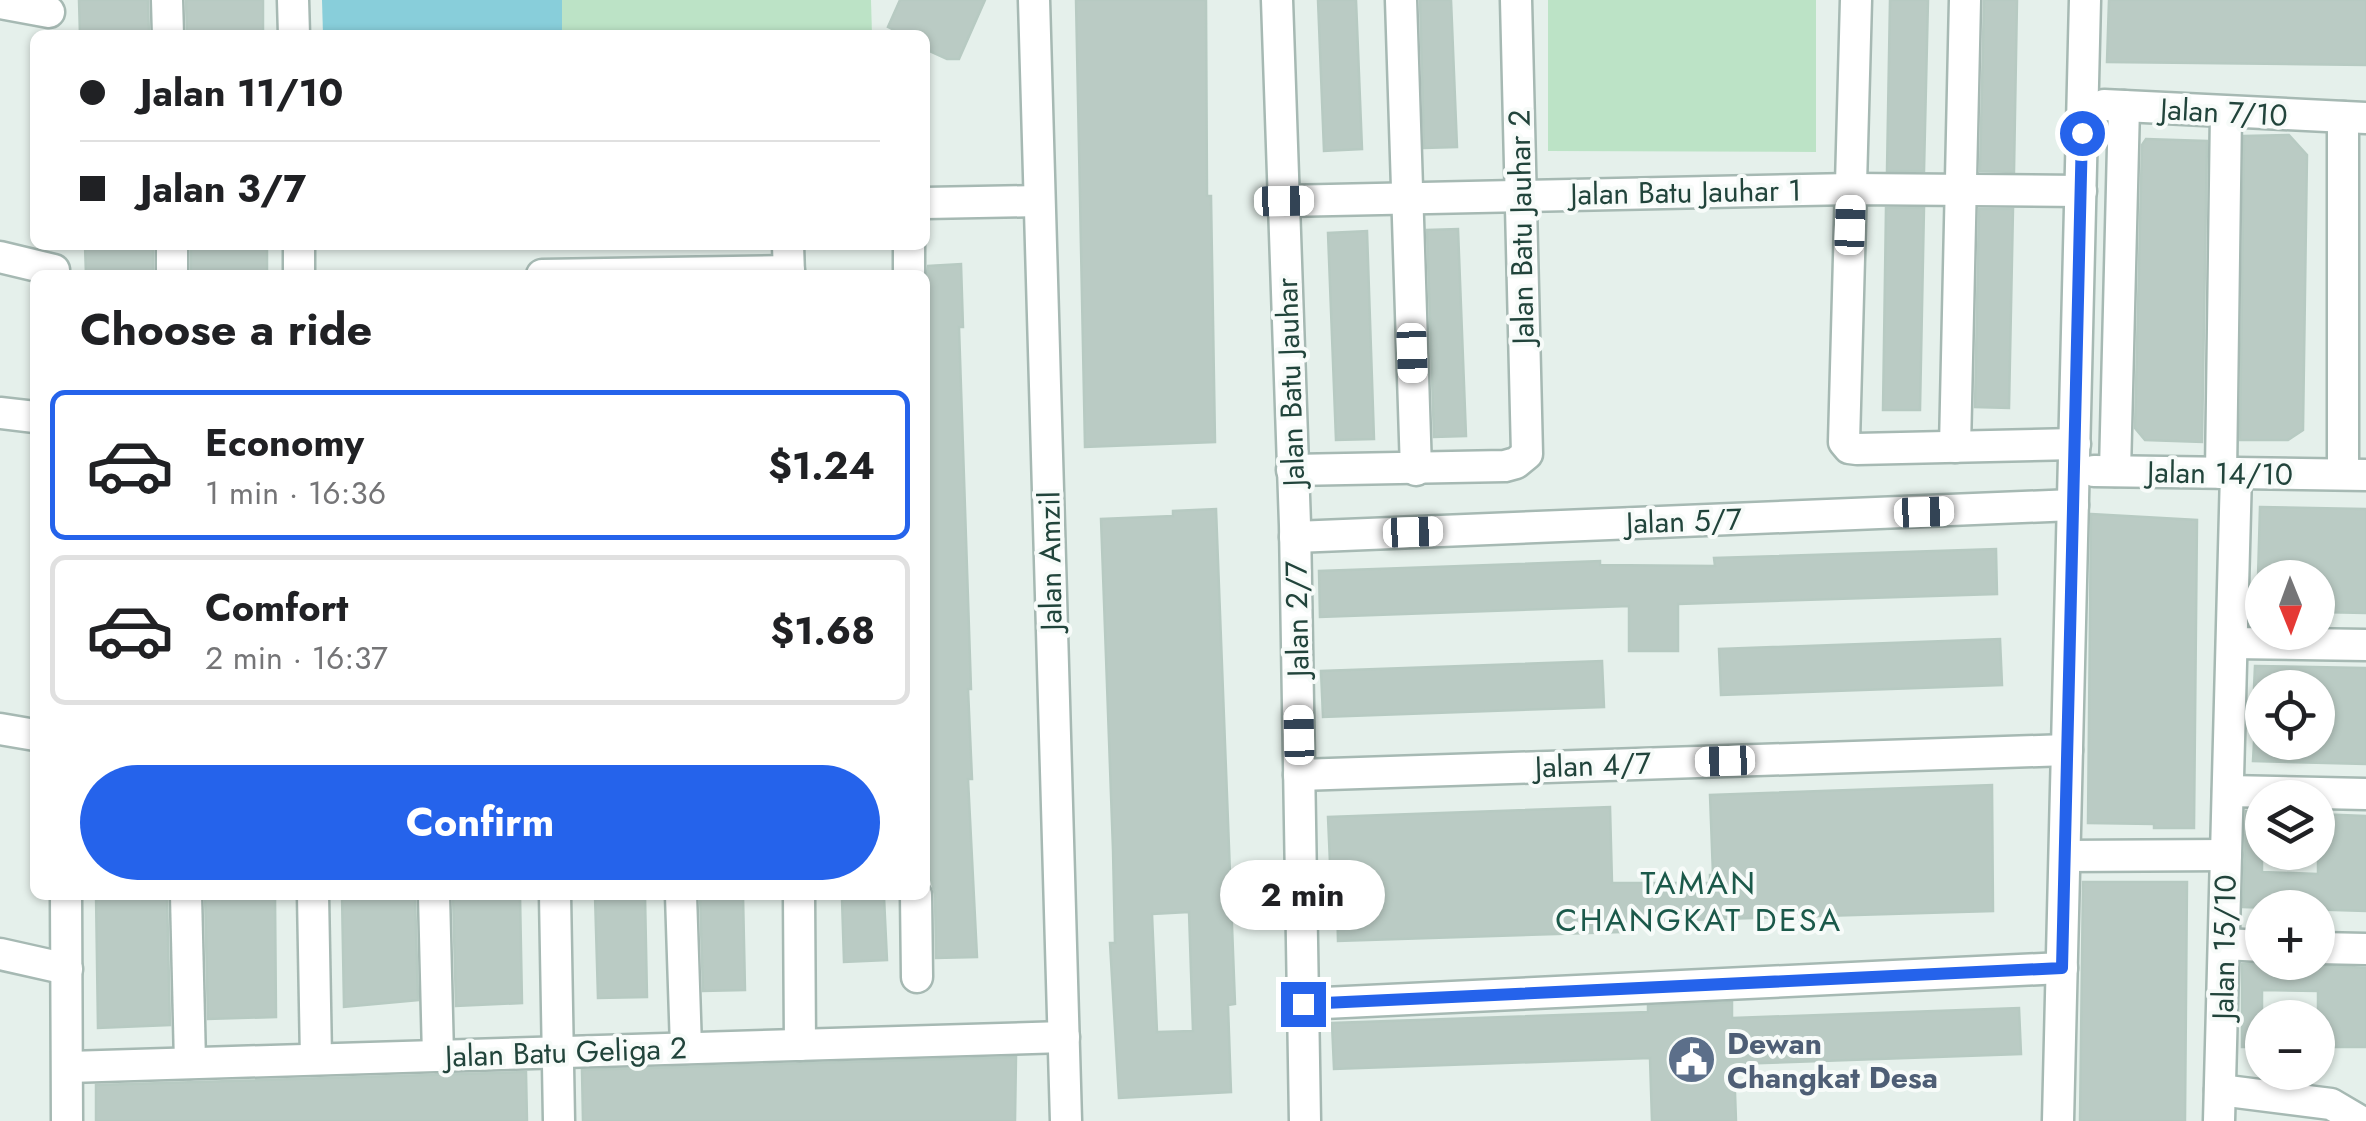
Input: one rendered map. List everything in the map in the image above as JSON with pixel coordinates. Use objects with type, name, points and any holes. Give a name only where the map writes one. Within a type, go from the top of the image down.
[{"type":"street","points":[[167,0],[168,30]]},
{"type":"street","points":[[293,0],[294,30]]},
{"type":"street","name":"Jalan Amzil","points":[[1034,0],[1066,1121]]},
{"type":"street","name":"Jalan Batu Jauhar","points":[[1277,0],[1295,531]]},
{"type":"street","points":[[1292,470],[1416,470],[1401,0]]},
{"type":"street","name":"Jalan Batu Jauhar 2","points":[[1416,470],[1506,466],[1516,464],[1528,454],[1516,0]]},
{"type":"street","points":[[1851,189],[1856,0]]},
{"type":"street","points":[[1954,447],[1966,0]]},
{"type":"street","points":[[2058,1121],[2085,0]]},
{"type":"street","points":[[0,3],[49,16]]},
{"type":"street","name":"Jalan 7/10","points":[[2082,104],[2354,118]]},
{"type":"street","points":[[2115,471],[2124,106]]},
{"type":"street","name":"Jalan 15/10","points":[[2219,1121],[2232,643],[2226,112]]},
{"type":"street","points":[[2354,118],[2354,475]]},
{"type":"street","name":"Jalan Batu Jauhar 1","points":[[1284,201],[1851,189],[2081,191]]},
{"type":"street","name":"Jalan 14/10","points":[[1851,189],[1844,442],[1848,448],[1954,447],[2074,457],[2115,471],[2354,475]]},
{"type":"street","points":[[930,203],[1039,201]]},
{"type":"street","points":[[0,257],[54,263]]},
{"type":"street","points":[[660,270],[789,264]]},
{"type":"street","points":[[0,412],[30,416]]},
{"type":"street","name":"Jalan 5/7","points":[[1295,531],[2073,505]]},
{"type":"street","name":"Jalan 2/7","points":[[1295,531],[1305,1121]]},
{"type":"street","points":[[2232,643],[2366,645]]},
{"type":"street","points":[[0,728],[30,734]]},
{"type":"street","name":"Jalan 4/7","points":[[1299,775],[2067,750]]},
{"type":"street","points":[[2228,791],[2366,794]]},
{"type":"street","points":[[2066,856],[2226,855]]},
{"type":"street","points":[[66,900],[67,1121]]},
{"type":"street","points":[[186,900],[190,1063]]},
{"type":"street","points":[[312,900],[316,1059]]},
{"type":"street","points":[[434,900],[438,1056]]},
{"type":"street","points":[[555,900],[560,1121]]},
{"type":"street","points":[[682,900],[686,1048]]},
{"type":"street","points":[[799,900],[800,1045]]},
{"type":"street","points":[[916,900],[917,977]]},
{"type":"street","points":[[2224,944],[2245,945]]},
{"type":"street","points":[[2335,948],[2366,949]]},
{"type":"street","points":[[0,954],[67,969]]},
{"type":"street","points":[[1303,1004],[2062,968]]},
{"type":"street","name":"Jalan Batu Geliga 2","points":[[69,1066],[1064,1037]]},
{"type":"street","points":[[2220,1090],[2332,1104],[2360,1121]]},
{"type":"green space","points":[[562,0],[871,0],[872,30],[562,30]]},
{"type":"green space","points":[[1548,0],[1816,0],[1816,152],[1548,151]]},
{"type":"water","points":[[322,0],[562,0],[562,30],[323,30]]},
{"type":"building","points":[[79,0],[148,0],[149,30],[80,30]]},
{"type":"building","points":[[186,0],[263,0],[263,30],[187,30]]},
{"type":"building","points":[[900,0],[985,0],[959,59],[947,59],[930,51],[930,30],[888,27]]},
{"type":"building","points":[[1076,0],[1206,0],[1215,442],[1085,447]]},
{"type":"building","points":[[1318,0],[1356,0],[1362,149],[1324,151]]},
{"type":"building","points":[[1420,0],[1451,0],[1457,147],[1424,148]]},
{"type":"building","points":[[1890,0],[1928,0],[1924,171],[1887,171]]},
{"type":"building","points":[[1984,0],[2017,0],[2014,172],[1980,171]]},
{"type":"building","points":[[2109,0],[2366,0],[2366,65],[2107,62]]},
{"type":"building","points":[[2289,135],[2307,155],[2303,430],[2288,440],[2240,440],[2244,136]]},
{"type":"building","points":[[2146,139],[2207,141],[2202,442],[2145,440],[2135,428],[2142,145]]},
{"type":"building","points":[[1886,208],[1924,208],[1920,410],[1883,410]]},
{"type":"building","points":[[1979,209],[2013,209],[2009,408],[1975,407]]},
{"type":"building","points":[[1458,229],[1466,436],[1434,437],[1427,230]]},
{"type":"building","points":[[1367,231],[1374,439],[1336,440],[1328,233]]},
{"type":"building","points":[[85,250],[153,250],[153,270],[86,270]]},
{"type":"building","points":[[191,250],[267,250],[267,270],[191,270]]},
{"type":"building","points":[[961,264],[963,327],[959,327],[971,689],[972,779],[968,779],[977,957],[936,958],[935,895],[930,875],[928,266]]},
{"type":"building","points":[[2260,507],[2366,509],[2366,613],[2335,612],[2335,560],[2259,560]]},
{"type":"building","points":[[1216,509],[1235,1004],[1228,1005],[1231,1092],[1119,1098],[1110,943],[1115,943],[1101,519],[1173,516],[1173,511]],"holes":[[[1189,912],[1193,1031],[1157,1032],[1152,914]]]},
{"type":"building","points":[[2091,514],[2197,520],[2194,828],[2088,823]]},
{"type":"building","points":[[1996,549],[1997,594],[1678,604],[1678,651],[1629,651],[1629,606],[1320,617],[1319,571],[1600,561],[1600,565],[1715,566],[1714,558]]},
{"type":"building","points":[[2000,639],[2002,685],[1721,695],[1719,649]]},
{"type":"building","points":[[1602,661],[1604,707],[1323,717],[1321,671]]},
{"type":"building","points":[[2255,666],[2366,668],[2366,764],[2253,761],[2335,760],[2335,670],[2255,670]]},
{"type":"building","points":[[1992,785],[1993,911],[1619,922],[1620,932],[1338,941],[1336,863],[1330,863],[1328,817],[1610,807],[1612,883],[1710,883],[1710,795]]},
{"type":"building","points":[[2335,815],[2366,816],[2366,911],[2335,910],[2335,890],[2245,890],[2243,907],[2245,843],[2245,870],[2318,874],[2318,870],[2335,870]]},
{"type":"building","points":[[2083,882],[2187,882],[2185,1121],[2080,1121]]},
{"type":"building","points":[[96,900],[167,900],[170,1025],[98,1028]]},
{"type":"building","points":[[205,900],[275,900],[276,1017],[208,1019]]},
{"type":"building","points":[[342,900],[415,900],[418,1000],[344,1007]]},
{"type":"building","points":[[453,900],[520,900],[522,1003],[456,1006]]},
{"type":"building","points":[[595,900],[645,900],[647,997],[598,998]]},
{"type":"building","points":[[700,900],[743,900],[745,990],[703,991]]},
{"type":"building","points":[[842,900],[884,900],[887,960],[844,962]]},
{"type":"building","points":[[2242,964],[2245,980],[2335,980],[2335,966],[2366,968],[2366,1047],[2335,1047],[2335,1000],[2318,1000],[2318,991],[2262,990],[2262,1000],[2245,1000],[2242,1047]]},
{"type":"building","points":[[1732,1002],[1732,1018],[2019,1008],[2021,1054],[1734,1064],[1736,1121],[1652,1121],[1650,1058],[1334,1069],[1332,1023],[1648,1012],[1648,1006]]},
{"type":"building","points":[[1016,1057],[1015,1121],[583,1121],[582,1070]]},
{"type":"building","points":[[526,1072],[527,1121],[96,1121],[96,1085]]},
{"type":"place","name":"Dewan Changkat Desa","points":[[1692,1060]]},
{"type":"district","name":"TAMAN CHANGKAT DESA","points":[[1699,902]]},
{"type":"route","points":[[1303,1004],[2062,968],[2082,133]]}]
